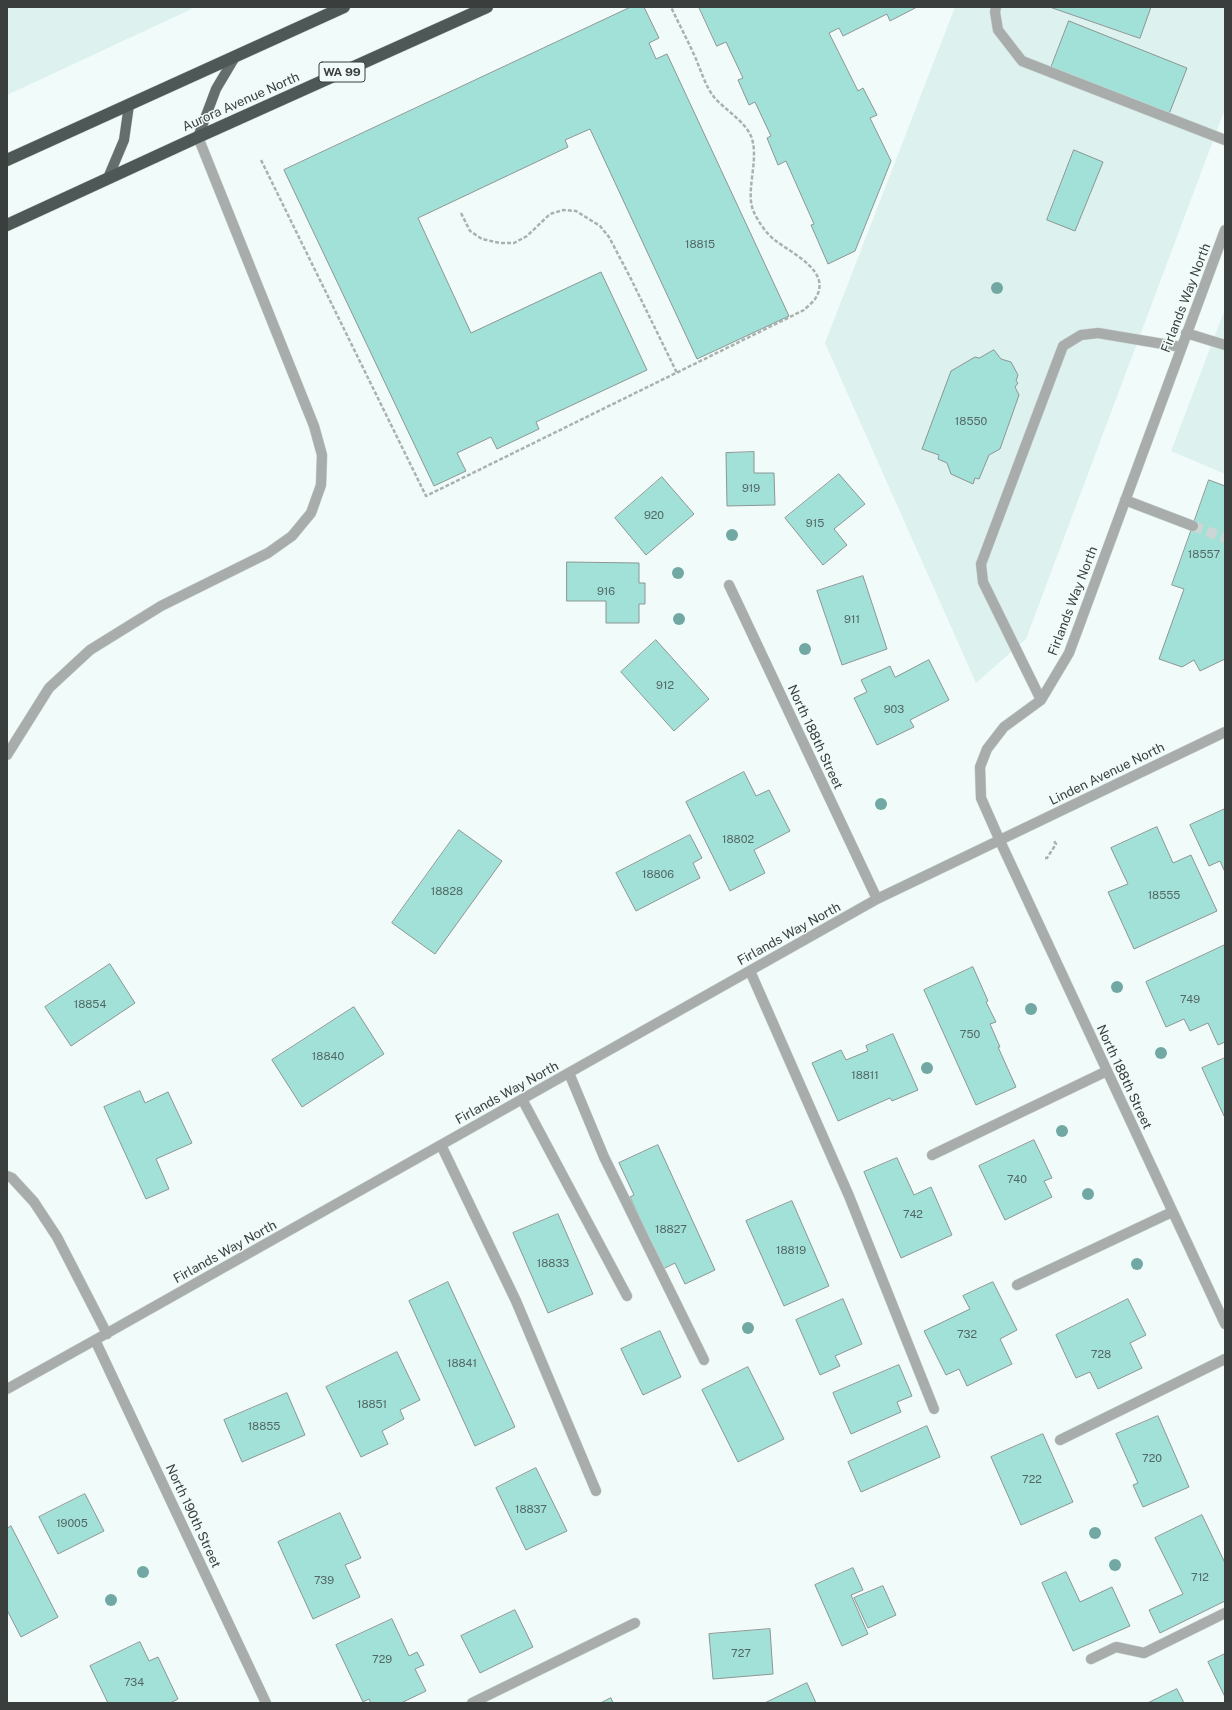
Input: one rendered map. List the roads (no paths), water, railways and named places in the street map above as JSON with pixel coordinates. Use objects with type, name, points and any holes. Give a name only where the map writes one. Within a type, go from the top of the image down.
[{"type":"highway","points":[[7,160],[344,7]]},
{"type":"highway","name":"Aurora Avenue North","points":[[7,225],[487,7]]},
{"type":"main road","points":[[198,137],[216,89],[235,57]]},
{"type":"main road","points":[[108,178],[124,140],[129,105]]},
{"type":"street","points":[[996,7],[995,12],[998,30],[1022,61],[1225,140]]},
{"type":"street","points":[[7,755],[49,688],[90,650],[161,606],[268,553],[292,536],[311,513],[321,485],[322,455],[314,426],[198,137]]},
{"type":"street","name":"Firlands Way North","points":[[7,1389],[877,899],[1000,841],[981,798],[980,767],[987,749],[1004,727],[1041,700],[1069,653],[1181,347],[1220,257],[1225,230]]},
{"type":"street","points":[[1041,700],[983,582],[981,564],[1063,346],[1081,335],[1098,332],[1181,347]]},
{"type":"street","points":[[1186,334],[1225,345]]},
{"type":"street","points":[[1125,500],[1193,526]]},
{"type":"street","name":"North 188th Street","points":[[729,585],[877,899]]},
{"type":"street","name":"Linden Avenue North","points":[[1000,841],[1225,732]]},
{"type":"street","name":"North 188th Street","points":[[1000,841],[1225,1324]]},
{"type":"street","points":[[750,971],[849,1196],[934,1409]]},
{"type":"street","points":[[932,1155],[1107,1071]]},
{"type":"street","points":[[569,1073],[604,1156],[704,1360]]},
{"type":"street","points":[[522,1099],[626,1296]]},
{"type":"street","points":[[441,1145],[516,1301],[596,1491]]},
{"type":"street","points":[[7,1176],[12,1178],[34,1202],[57,1237],[107,1334]]},
{"type":"street","points":[[1017,1285],[1172,1212]]},
{"type":"street","name":"North 190th Street","points":[[96,1340],[266,1703]]},
{"type":"street","points":[[1060,1440],[1225,1359]]},
{"type":"street","points":[[1091,1659],[1116,1647],[1144,1653],[1225,1613]]},
{"type":"street","points":[[472,1703],[635,1623]]},
{"type":"tunnel","points":[[1193,526],[1225,538]]}]
